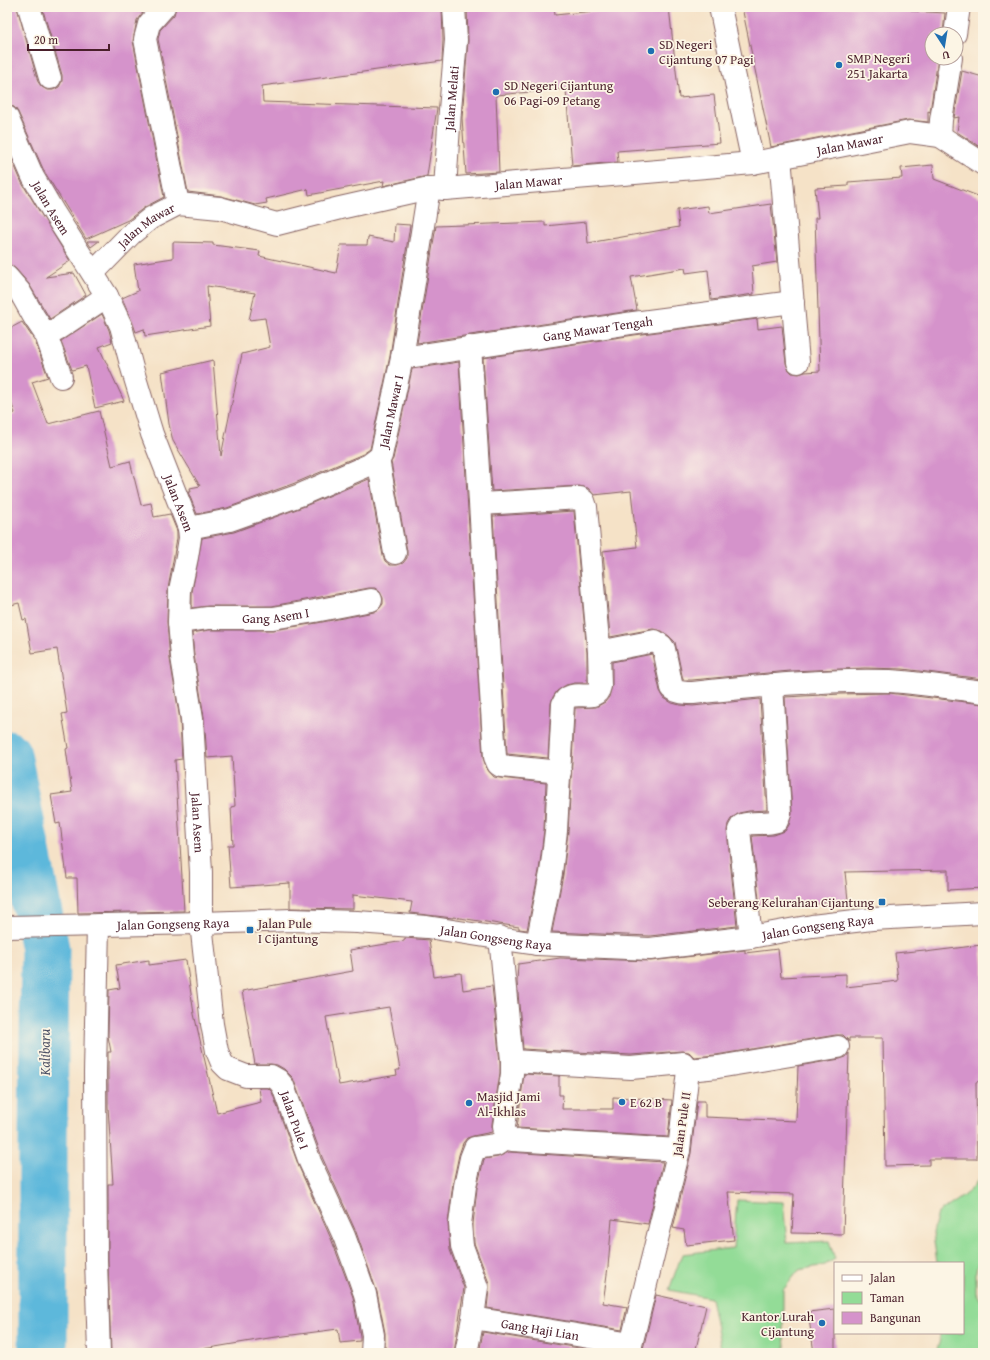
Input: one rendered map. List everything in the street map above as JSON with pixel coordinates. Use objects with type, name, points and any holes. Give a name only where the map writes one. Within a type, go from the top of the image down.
[{"type":"street","points":[[29,7],[50,78]]},
{"type":"street","points":[[164,7],[149,24],[145,39],[178,204]]},
{"type":"street","name":"Jalan Melati","points":[[437,188],[450,110],[456,40],[454,7]]},
{"type":"street","points":[[720,7],[753,163]]},
{"type":"street","points":[[956,26],[959,7]]},
{"type":"street","points":[[940,136],[941,120],[950,66]]},
{"type":"street","name":"Jalan Asem","points":[[7,117],[33,177],[107,296],[121,326],[152,434],[189,528],[190,538],[180,590],[178,622],[192,719],[195,758],[201,872],[201,923]]},
{"type":"street","name":"Jalan Mawar","points":[[93,273],[131,234],[151,218],[178,204],[220,208],[278,224],[340,208],[437,188],[753,163],[910,132],[940,136],[983,164]]},
{"type":"street","points":[[780,157],[798,362]]},
{"type":"street","name":"Jalan Mawar I","points":[[189,528],[230,520],[300,495],[369,465],[378,459],[383,452],[437,188]]},
{"type":"street","points":[[7,277],[20,292],[46,335],[61,377]]},
{"type":"street","points":[[46,335],[64,325],[107,296]]},
{"type":"street","name":"Gang Mawar Tengah","points":[[402,358],[632,323],[793,302]]},
{"type":"street","points":[[470,347],[481,504],[486,626],[496,761],[501,766],[505,767],[560,772]]},
{"type":"street","points":[[378,459],[395,553]]},
{"type":"street","points":[[481,504],[580,498],[584,501],[587,511],[599,652],[600,686],[599,691],[591,695],[570,696],[565,699],[563,704],[556,831],[551,873],[538,944]]},
{"type":"street","name":"Gang Asem I","points":[[178,622],[208,618],[273,618],[371,600]]},
{"type":"street","points":[[599,652],[655,641],[662,646],[666,653],[672,688],[676,691],[693,693],[772,685],[854,681],[890,681],[937,685],[983,692]]},
{"type":"street","points":[[751,937],[739,830],[742,825],[748,822],[770,823],[777,821],[780,813],[772,685]]},
{"type":"street","name":"Jalan Gongseng Raya","points":[[15,927],[291,920],[357,922],[428,927],[538,944],[650,949],[751,937],[812,926],[872,919],[983,913]]},
{"type":"street","name":"Jalan Pule I","points":[[201,923],[212,1024],[217,1051],[222,1063],[228,1069],[246,1076],[271,1076],[278,1080],[283,1086],[310,1162],[344,1236],[365,1294],[373,1335],[372,1353]]},
{"type":"street","points":[[98,925],[95,1073],[96,1260],[99,1353]]},
{"type":"street","points":[[500,938],[512,1061],[512,1074],[504,1126],[504,1131],[510,1138]]},
{"type":"street","points":[[512,1061],[631,1068],[683,1063],[688,1070],[718,1067],[838,1047]]},
{"type":"street","name":"Jalan Pule II","points":[[630,1348],[679,1150],[688,1070]]},
{"type":"street","points":[[466,1353],[473,1318],[476,1287],[462,1246],[460,1224],[468,1172],[475,1148],[496,1145],[510,1138],[679,1150]]},
{"type":"street","name":"Gang Haji Lian","points":[[473,1318],[630,1348]]},
{"type":"green space","points":[[983,1162],[983,1248],[976,1270],[976,1292],[983,1304],[983,1353],[936,1353],[940,1340],[940,1334],[964,1334],[964,1262],[937,1262],[933,1233],[938,1213],[968,1192],[978,1181],[982,1173]]},
{"type":"green space","points":[[737,1200],[783,1202],[787,1243],[829,1241],[835,1259],[825,1265],[799,1270],[783,1290],[783,1329],[786,1353],[722,1353],[711,1298],[669,1290],[682,1254],[733,1248]]},
{"type":"building","points":[[7,7],[17,7],[38,82],[47,90],[53,90],[59,87],[62,81],[62,75],[42,7],[147,7],[137,20],[133,41],[164,197],[145,207],[128,220],[86,239],[44,171],[18,112],[14,107],[7,105]]},
{"type":"building","points":[[176,7],[442,7],[442,61],[262,86],[263,102],[437,108],[427,176],[383,186],[384,181],[309,195],[308,189],[266,199],[267,203],[255,205],[221,196],[188,192],[158,39],[160,30],[174,15]]},
{"type":"building","points":[[467,7],[554,7],[555,15],[624,8],[623,7],[669,7],[679,98],[714,95],[720,143],[617,151],[618,162],[572,166],[566,89],[496,95],[499,172],[466,174],[462,118],[468,41]]},
{"type":"building","name":"SMP Negeri 251 Jakarta","points":[[742,7],[911,7],[912,11],[945,13],[944,26],[924,26],[924,66],[937,66],[930,112],[928,111],[928,122],[908,120],[771,147]]},
{"type":"building","points":[[962,71],[983,77],[983,149],[957,132],[959,117],[954,118]]},
{"type":"building","points":[[7,148],[22,183],[70,261],[46,277],[74,273],[86,295],[50,319],[29,284],[16,269],[11,265],[7,265]]},
{"type":"building","points":[[933,165],[934,179],[983,198],[983,679],[903,669],[865,668],[790,671],[683,680],[675,642],[662,631],[653,629],[610,637],[603,551],[637,547],[631,491],[594,495],[588,488],[579,486],[492,491],[483,358],[634,335],[757,319],[758,329],[782,326],[786,363],[788,369],[792,373],[799,374],[820,371],[815,218],[818,218],[815,188],[848,186],[848,182],[902,178],[901,168]]},
{"type":"building","points":[[771,204],[777,262],[752,266],[754,294],[711,300],[708,270],[686,273],[685,268],[631,277],[637,310],[417,343],[436,226],[545,222],[545,226],[586,222],[588,243],[679,227],[677,210],[708,206],[709,213]]},
{"type":"building","points":[[395,224],[410,225],[390,356],[370,449],[363,454],[295,483],[227,508],[197,514],[188,492],[191,492],[190,488],[200,486],[173,441],[169,424],[162,372],[213,360],[221,456],[242,354],[270,347],[265,318],[249,320],[255,293],[207,286],[210,326],[145,336],[144,329],[136,332],[122,298],[138,291],[134,264],[173,258],[173,242],[213,243],[213,245],[260,251],[259,256],[336,273],[341,245],[367,245],[368,237],[394,242]]},
{"type":"building","points":[[87,241],[99,241],[91,247]]},
{"type":"building","points":[[102,314],[109,330],[112,342],[99,347],[124,401],[95,408],[86,366],[72,370],[61,341]]},
{"type":"building","points":[[22,322],[35,341],[48,377],[32,382],[48,424],[99,411],[112,466],[130,461],[141,505],[151,503],[154,517],[170,514],[177,531],[168,589],[167,622],[170,659],[180,720],[182,759],[175,760],[184,911],[78,913],[77,878],[67,878],[60,823],[56,824],[51,795],[72,792],[66,749],[68,748],[62,714],[67,713],[57,649],[32,653],[26,619],[23,620],[19,603],[7,606],[7,416],[15,413],[7,392],[7,330]]},
{"type":"building","points":[[459,362],[483,758],[487,769],[494,777],[546,783],[544,830],[539,871],[527,930],[519,929],[519,927],[453,917],[410,913],[412,902],[353,895],[353,909],[290,908],[290,883],[231,887],[228,845],[233,845],[231,807],[235,806],[232,756],[207,758],[204,717],[192,633],[209,630],[273,630],[317,623],[374,612],[383,604],[383,598],[380,592],[375,588],[369,588],[272,606],[208,606],[192,608],[192,592],[202,538],[234,532],[305,506],[369,479],[385,561],[390,565],[403,563],[407,558],[407,551],[391,462],[393,459],[412,369]]},
{"type":"building","points":[[574,511],[587,653],[587,683],[566,685],[557,691],[553,697],[551,703],[548,758],[507,754],[493,516]]},
{"type":"building","points":[[652,654],[660,691],[664,698],[672,703],[693,706],[760,699],[767,810],[739,813],[731,819],[728,824],[727,831],[737,926],[650,936],[552,932],[563,875],[568,832],[575,708],[596,707],[605,702],[609,697],[612,686],[612,662]]},
{"type":"building","points":[[889,693],[983,704],[983,888],[948,890],[948,870],[845,872],[848,900],[795,906],[794,903],[760,908],[752,836],[774,835],[785,831],[789,825],[792,813],[785,697]]},
{"type":"building","points":[[405,938],[429,940],[434,977],[461,973],[463,990],[492,986],[500,1073],[492,1132],[467,1138],[463,1143],[453,1183],[448,1223],[450,1250],[464,1288],[454,1353],[385,1353],[385,1333],[377,1292],[356,1232],[322,1157],[293,1078],[284,1069],[277,1065],[255,1064],[242,991],[353,971],[350,950],[404,941]],"holes":[[[389,1007],[400,1070],[396,1070],[397,1075],[339,1085],[326,1017]]]},
{"type":"building","points":[[981,945],[983,964],[983,1081],[976,1082],[977,1159],[929,1159],[929,1165],[885,1166],[883,1038],[849,1038],[849,1042],[843,1035],[836,1035],[716,1055],[694,1057],[689,1052],[682,1051],[631,1055],[523,1049],[517,982],[518,964],[560,958],[651,961],[745,950],[745,953],[778,949],[781,977],[846,974],[846,987],[898,981],[895,953],[925,950],[925,952]]},
{"type":"building","points":[[149,960],[149,965],[186,960],[194,1014],[217,1113],[261,1102],[259,1088],[268,1088],[272,1092],[299,1167],[332,1241],[353,1297],[360,1341],[340,1343],[338,1329],[269,1338],[197,1350],[198,1353],[111,1353],[108,1260],[108,1184],[113,1184],[108,1107],[108,1052],[111,1052],[108,1036],[109,990],[120,988],[116,965]]},
{"type":"building","points":[[849,1053],[843,1234],[792,1233],[794,1194],[728,1192],[734,1240],[686,1245],[684,1230],[673,1228],[691,1153],[697,1101],[705,1101],[705,1117],[796,1121],[798,1066],[840,1059],[846,1057]]},
{"type":"building","points":[[524,1074],[560,1076],[559,1095],[563,1095],[562,1109],[613,1109],[613,1097],[672,1100],[668,1137],[517,1128]]},
{"type":"building","points":[[509,1152],[663,1162],[648,1224],[612,1219],[603,1303],[627,1307],[622,1330],[487,1308],[489,1283],[474,1243],[473,1224],[477,1188],[484,1159],[498,1157]]},
{"type":"building","points":[[656,1295],[706,1306],[695,1353],[642,1353]]},
{"type":"building","points":[[834,1309],[835,1353],[814,1353],[808,1312]]},
{"type":"building","points":[[483,1332],[609,1353],[479,1353]]},
{"type":"waterway","name":"Kalibaru","points":[[7,755],[45,949],[43,1353]]},
{"type":"place","name":"SD Negeri Cijantung 07 Pagi","points":[[651,51]]},
{"type":"place","name":"SMP Negeri 251 Jakarta","points":[[839,65]]},
{"type":"place","name":"SD Negeri Cijantung 06 Pagi-09 Petang","points":[[496,92]]},
{"type":"place","name":"Seberang Kelurahan Cijantung","points":[[882,902]]},
{"type":"place","name":"Jalan Pule I Cijantung","points":[[250,930]]},
{"type":"place","name":"E 62 B","points":[[622,1102]]},
{"type":"place","name":"Masjid Jami Al-Ikhlas","points":[[469,1103]]},
{"type":"place","name":"Kantor Lurah Cijantung","points":[[822,1323]]}]
